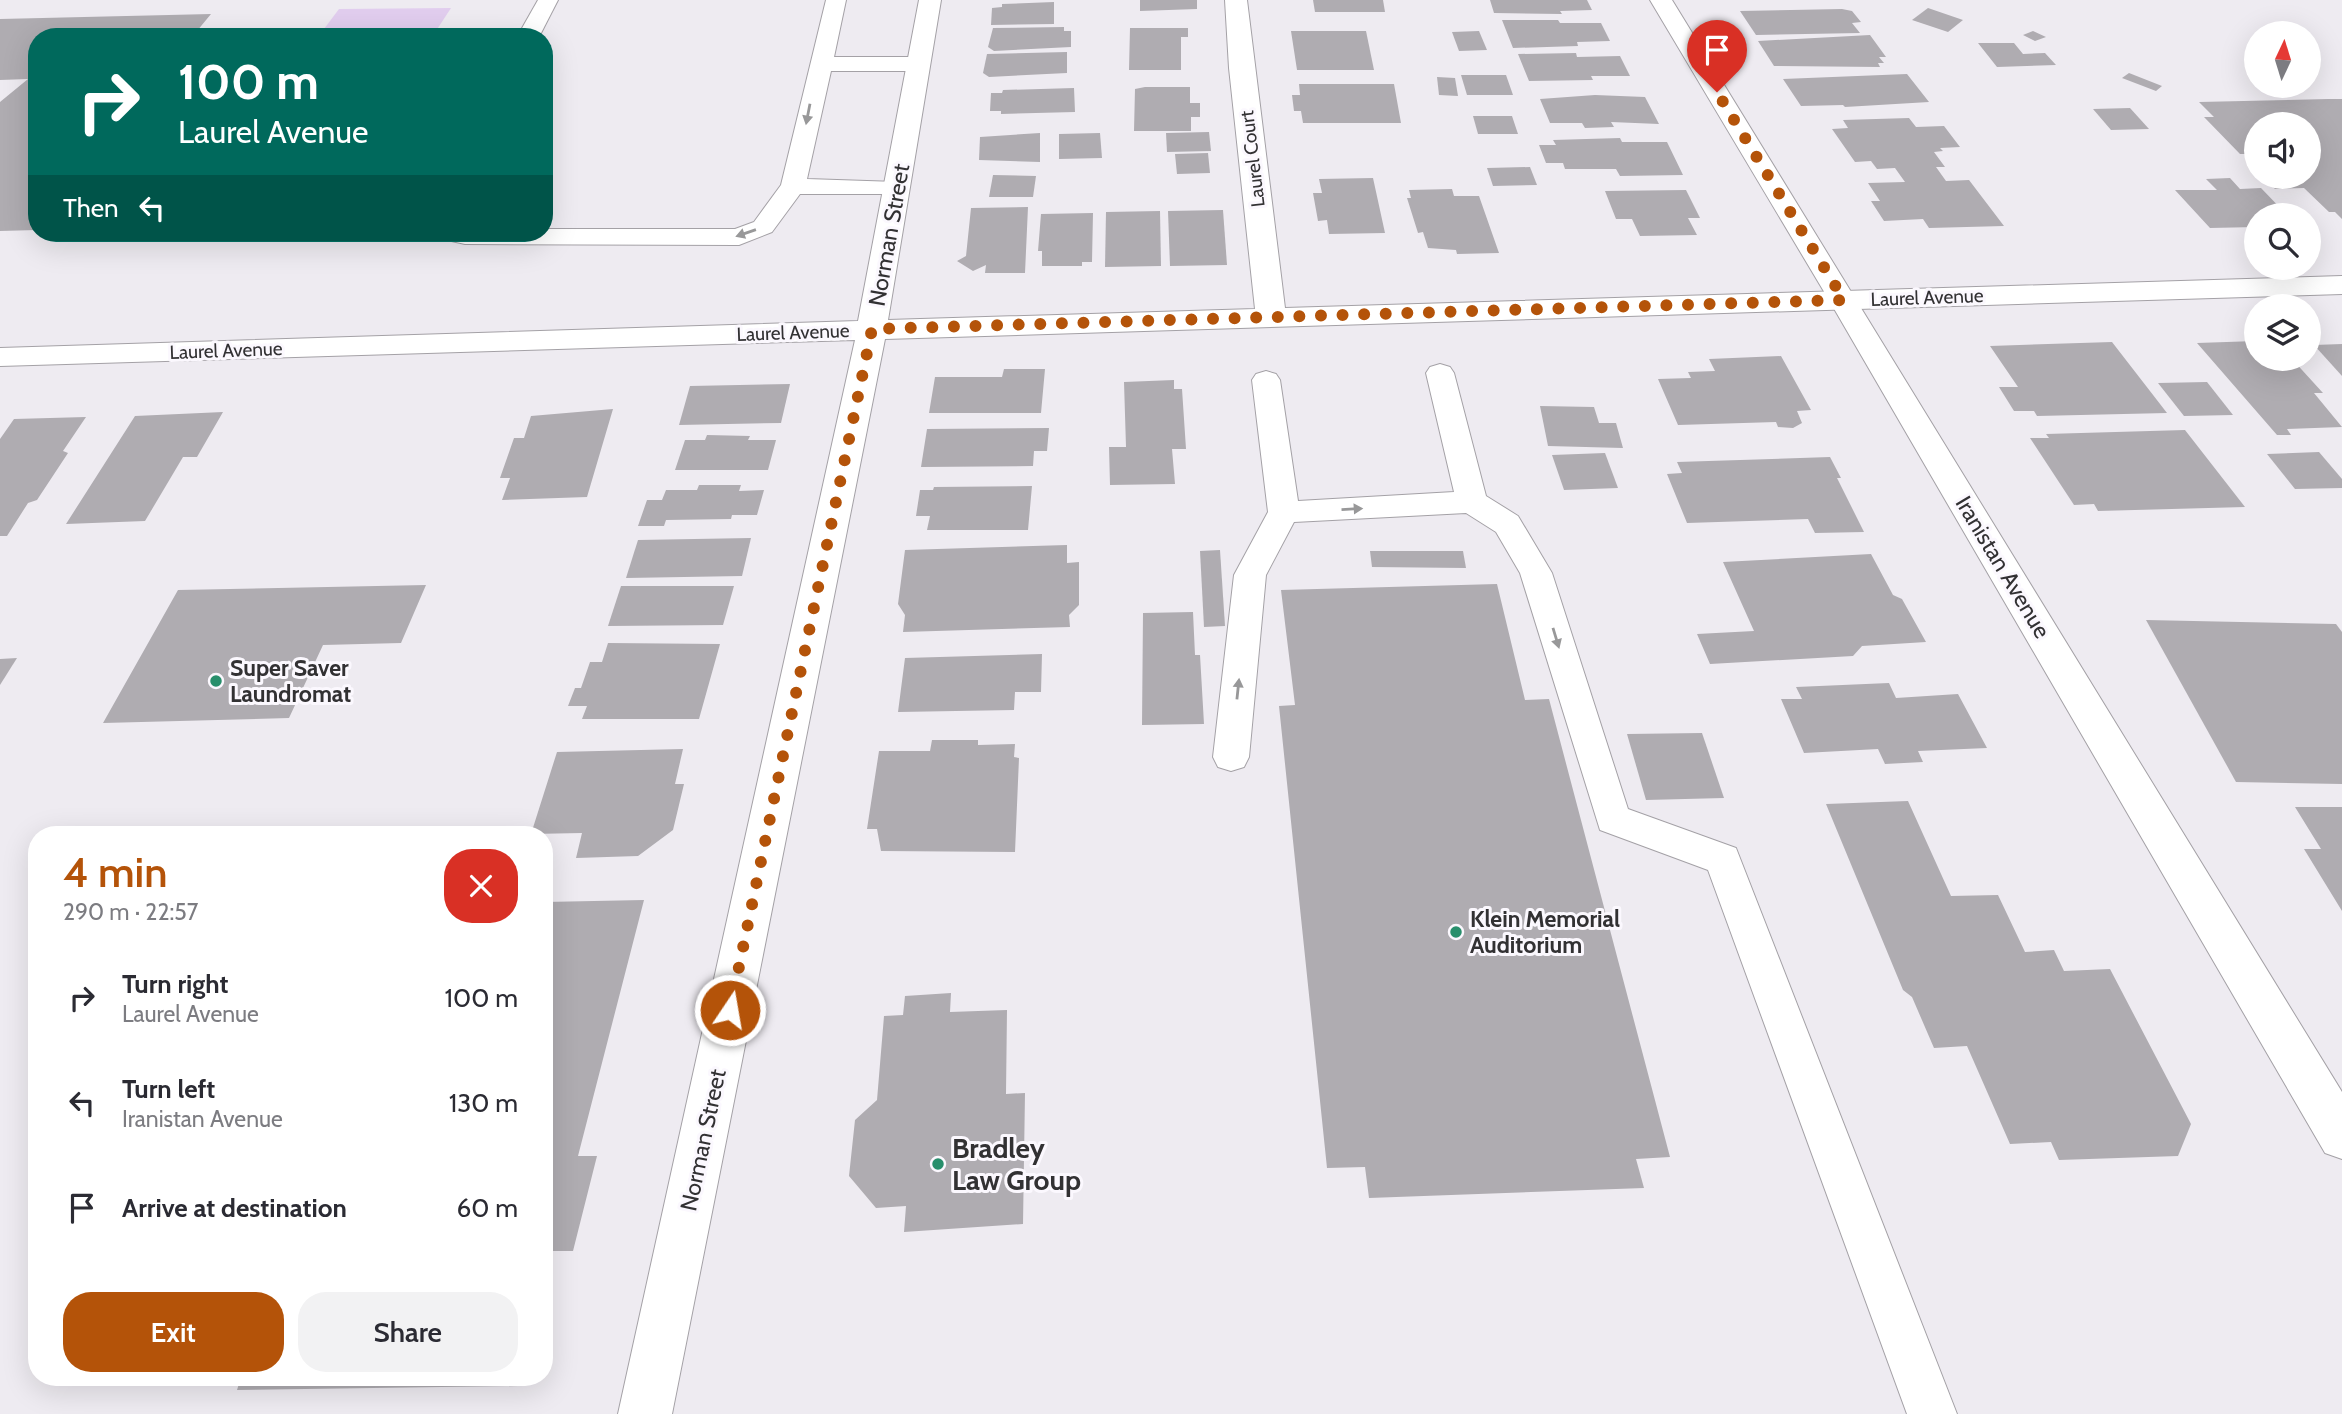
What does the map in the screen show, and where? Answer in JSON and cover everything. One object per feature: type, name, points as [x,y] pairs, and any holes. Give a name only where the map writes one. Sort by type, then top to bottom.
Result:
[{"type":"street","name":"Norman Street","points":[[645,1414],[872,329],[930,0]]},
{"type":"street","name":"Laurel Court","points":[[1236,0],[1241,68],[1271,318]]},
{"type":"street","name":"Iranistan Avenue","points":[[1661,0],[1844,300],[2342,1136]]},
{"type":"street","name":"Laurel Avenue","points":[[0,356],[2342,285]]},
{"type":"lane","points":[[533,28],[548,0]]},
{"type":"lane","points":[[553,236],[739,237],[763,227],[793,186],[836,0]]},
{"type":"lane","points":[[820,64],[919,64]]},
{"type":"lane","points":[[793,186],[897,189]]},
{"type":"lane","points":[[1440,373],[1472,502]]},
{"type":"lane","points":[[1231,757],[1250,575],[1284,512],[1266,380]]},
{"type":"lane","points":[[1284,512],[1472,502],[1507,524],[1536,573],[1613,819],[1723,859],[1932,1414]]},
{"type":"shaded area","points":[[451,8],[438,28],[325,28],[339,9]]},
{"type":"building","points":[[1140,0],[1197,0],[1197,9],[1140,11]]},
{"type":"building","points":[[1313,0],[1383,0],[1385,12],[1315,12]]},
{"type":"building","points":[[1490,0],[1587,0],[1592,10],[1560,11],[1562,14],[1494,13]]},
{"type":"building","points":[[1054,2],[1054,24],[991,25],[992,8],[1002,7],[1002,4]]},
{"type":"building","points":[[1928,8],[1963,20],[1948,32],[1912,20]]},
{"type":"building","points":[[1740,11],[1852,11],[1861,22],[1852,23],[1860,33],[1756,35]]},
{"type":"building","points":[[211,14],[199,28],[28,28],[28,79],[0,80],[0,19]]},
{"type":"building","points":[[1502,20],[1601,23],[1610,41],[1577,42],[1578,46],[1513,48]]},
{"type":"building","points":[[1064,27],[1064,31],[1071,31],[1071,47],[994,51],[988,47],[993,28]]},
{"type":"building","points":[[1130,28],[1188,28],[1188,37],[1181,37],[1181,70],[1129,70]]},
{"type":"building","points":[[1291,31],[1366,31],[1374,70],[1297,70]]},
{"type":"building","points":[[1479,31],[1487,50],[1459,51],[1452,32]]},
{"type":"building","points":[[2033,31],[2046,37],[2035,41],[2023,35]]},
{"type":"building","points":[[1870,35],[1886,57],[1879,57],[1884,63],[1878,63],[1880,67],[1774,66],[1758,41]]},
{"type":"building","points":[[1978,43],[2014,43],[2023,54],[2045,53],[2056,65],[1997,67]]},
{"type":"building","points":[[1067,52],[1067,73],[989,77],[983,73],[987,54]]},
{"type":"building","points":[[1576,53],[1577,57],[1620,56],[1630,76],[1591,76],[1593,80],[1529,81],[1518,54]]},
{"type":"building","points":[[2129,73],[2162,86],[2156,91],[2122,78]]},
{"type":"building","points":[[1907,74],[1929,102],[1845,107],[1801,106],[1783,79]]},
{"type":"building","points":[[1461,75],[1506,75],[1513,95],[1467,95]]},
{"type":"building","points":[[1437,77],[1455,78],[1458,96],[1439,95]]},
{"type":"building","points":[[28,79],[28,230],[0,231],[0,102]]},
{"type":"building","points":[[1299,84],[1394,84],[1401,123],[1303,123],[1301,111],[1294,111],[1292,95],[1300,95]]},
{"type":"building","points":[[1190,87],[1190,103],[1200,103],[1200,117],[1191,117],[1191,131],[1134,131],[1135,89]]},
{"type":"building","points":[[1074,88],[1075,112],[1001,114],[1001,111],[990,111],[991,93],[1002,93],[1003,90]]},
{"type":"building","points":[[1595,95],[1645,97],[1659,124],[1611,122],[1614,127],[1585,128],[1582,123],[1550,123],[1540,99]]},
{"type":"building","points":[[2342,99],[2342,219],[2335,212],[2329,212],[2305,189],[2321,189],[2321,112],[2244,112],[2244,154],[2240,154],[2204,117],[2214,117],[2199,102]]},
{"type":"building","points":[[2130,108],[2149,129],[2111,130],[2093,109]]},
{"type":"building","points":[[1473,116],[1512,116],[1518,134],[1478,134]]},
{"type":"building","points":[[1909,118],[1916,127],[1944,126],[1960,147],[1940,148],[1943,151],[1934,152],[1945,167],[1936,167],[1946,181],[1969,180],[2004,226],[1929,228],[1923,219],[1884,221],[1871,201],[1880,201],[1868,183],[1905,182],[1895,168],[1877,169],[1871,161],[1855,162],[1832,129],[1848,128],[1843,120]]},
{"type":"building","points":[[1209,132],[1211,151],[1167,152],[1166,133]]},
{"type":"building","points":[[1040,133],[1040,162],[979,160],[980,137]]},
{"type":"building","points":[[1100,133],[1102,158],[1059,159],[1059,134]]},
{"type":"building","points":[[1620,138],[1622,142],[1667,142],[1683,175],[1620,176],[1616,169],[1565,169],[1563,163],[1546,163],[1539,145],[1556,145],[1553,140]]},
{"type":"building","points":[[1208,153],[1210,173],[1177,174],[1175,154]]},
{"type":"building","points":[[1530,167],[1537,185],[1493,186],[1487,168]]},
{"type":"building","points":[[993,175],[1036,176],[1033,197],[989,197]]},
{"type":"building","points":[[1373,178],[1385,233],[1329,234],[1327,220],[1318,221],[1313,193],[1322,193],[1319,179]]},
{"type":"building","points":[[2230,178],[2240,189],[2262,189],[2275,203],[2244,203],[2244,227],[2210,228],[2175,190],[2217,190],[2206,179]]},
{"type":"building","points":[[1452,189],[1454,196],[1479,196],[1499,253],[1457,254],[1456,250],[1428,248],[1423,232],[1418,233],[1407,198],[1411,198],[1409,190]]},
{"type":"building","points":[[1686,190],[1700,218],[1688,218],[1697,235],[1640,236],[1632,219],[1616,219],[1605,191]]},
{"type":"building","points":[[1028,207],[1025,273],[985,273],[986,265],[973,271],[957,261],[966,256],[971,208]]},
{"type":"building","points":[[1223,210],[1227,265],[1170,266],[1168,211]]},
{"type":"building","points":[[1160,211],[1161,266],[1105,267],[1106,212]]},
{"type":"building","points":[[1093,213],[1092,262],[1082,262],[1082,266],[1042,266],[1042,251],[1038,251],[1041,214]]},
{"type":"building","points":[[2244,341],[2244,371],[2303,371],[2323,393],[2314,393],[2342,427],[2287,429],[2291,435],[2277,435],[2197,343]]},
{"type":"building","points":[[2112,342],[2167,413],[2037,416],[2034,411],[2014,411],[1999,387],[2018,387],[1990,346]]},
{"type":"building","points":[[2342,344],[2342,376],[2321,353],[2321,345]]},
{"type":"building","points":[[1781,356],[1811,410],[1797,411],[1802,423],[1793,428],[1778,427],[1776,422],[1678,425],[1658,379],[1691,378],[1688,372],[1715,371],[1709,359]]},
{"type":"building","points":[[1004,369],[1045,369],[1041,413],[929,413],[935,377],[1002,377]]},
{"type":"building","points":[[1174,380],[1174,389],[1182,389],[1186,449],[1172,449],[1175,484],[1110,485],[1109,447],[1126,447],[1124,382]]},
{"type":"building","points":[[2207,382],[2233,415],[2184,416],[2158,383]]},
{"type":"building","points":[[790,384],[781,423],[679,425],[690,386]]},
{"type":"building","points":[[1540,406],[1594,407],[1599,423],[1616,423],[1623,448],[1548,446]]},
{"type":"building","points":[[613,409],[587,497],[502,500],[510,478],[500,478],[514,438],[524,438],[531,416]]},
{"type":"building","points":[[223,412],[197,457],[183,457],[145,521],[66,524],[135,416]]},
{"type":"building","points":[[86,417],[63,451],[68,453],[37,500],[28,503],[7,536],[0,536],[0,439],[14,419]]},
{"type":"building","points":[[1049,428],[1047,451],[1034,451],[1033,466],[921,467],[927,429]]},
{"type":"building","points":[[2185,430],[2245,507],[2098,511],[2094,504],[2074,505],[2030,438],[2049,438],[2046,434]]},
{"type":"building","points":[[707,435],[750,436],[748,440],[776,440],[768,470],[675,470],[685,440],[705,440]]},
{"type":"building","points":[[2319,452],[2342,479],[2342,488],[2295,489],[2267,454]]},
{"type":"building","points":[[1605,453],[1618,488],[1564,490],[1552,455]]},
{"type":"building","points":[[1830,457],[1841,478],[1837,478],[1864,532],[1815,533],[1808,519],[1687,523],[1667,474],[1682,473],[1677,462]]},
{"type":"building","points":[[699,485],[741,485],[739,491],[764,490],[757,515],[732,515],[731,519],[666,520],[664,526],[638,526],[647,500],[662,500],[666,490],[697,490]]},
{"type":"building","points":[[1032,486],[1028,530],[927,530],[930,516],[916,516],[920,490],[933,490],[934,487]]},
{"type":"building","points":[[751,538],[742,576],[626,578],[638,540]]},
{"type":"building","points":[[1067,545],[1067,563],[1079,562],[1079,605],[1069,615],[1070,627],[903,632],[905,615],[898,604],[905,550]]},
{"type":"building","points":[[1220,550],[1225,626],[1204,627],[1200,551]]},
{"type":"building","points":[[1370,551],[1463,551],[1466,568],[1372,567]]},
{"type":"building","points":[[1871,554],[1893,595],[1902,599],[1926,642],[1862,646],[1853,656],[1710,664],[1697,634],[1754,631],[1723,562]]},
{"type":"building","name":"Klein Memorial Auditorium","points":[[1497,584],[1525,700],[1549,699],[1670,1157],[1636,1159],[1644,1188],[1369,1198],[1365,1167],[1327,1168],[1279,706],[1295,705],[1281,590]]},
{"type":"building","name":"Super Saver Laundromat","points":[[426,585],[401,643],[323,645],[289,718],[103,723],[178,590]]},
{"type":"building","points":[[621,586],[734,586],[723,625],[608,626]]},
{"type":"building","points":[[1193,612],[1195,655],[1200,655],[1204,724],[1142,725],[1143,613]]},
{"type":"building","points":[[2146,620],[2336,624],[2342,632],[2342,784],[2236,782]]},
{"type":"building","points":[[608,643],[720,644],[699,719],[582,719],[587,706],[568,706],[575,688],[581,688],[590,662],[602,662]]},
{"type":"building","points":[[1042,654],[1041,692],[1015,692],[1014,710],[898,712],[905,658]]},
{"type":"building","points":[[17,658],[0,685],[0,659]]},
{"type":"building","points":[[1889,683],[1896,698],[1958,694],[1987,748],[1918,751],[1923,762],[1885,764],[1878,749],[1804,753],[1781,699],[1802,699],[1796,687]]},
{"type":"building","points":[[1702,733],[1724,798],[1646,800],[1627,734]]},
{"type":"building","points":[[932,740],[978,740],[978,745],[1015,744],[1014,757],[1019,758],[1015,852],[881,851],[877,829],[867,829],[879,751],[930,751]]},
{"type":"building","points":[[683,749],[675,784],[684,784],[673,830],[638,856],[576,858],[582,833],[553,834],[553,826],[534,826],[557,752]]},
{"type":"building","points":[[1908,801],[1951,896],[1998,895],[2025,952],[2054,950],[2064,971],[2110,969],[2191,1124],[2178,1156],[2059,1160],[2051,1142],[2010,1144],[1967,1046],[1934,1048],[1912,997],[1903,990],[1826,804]]},
{"type":"building","points":[[2295,807],[2342,807],[2342,911],[2304,849],[2321,849]]},
{"type":"building","points":[[644,900],[578,1156],[597,1156],[573,1251],[553,1251],[553,902]]},
{"type":"building","points":[[951,993],[950,1012],[1007,1010],[1006,1094],[1025,1093],[1023,1224],[904,1232],[906,1206],[876,1208],[849,1176],[855,1120],[877,1100],[884,1016],[903,1015],[905,996]]},
{"type":"building","points":[[238,1386],[518,1386],[237,1390]]},
{"type":"place","name":"Super Saver Laundromat","points":[[216,681]]},
{"type":"place","name":"Klein Memorial Auditorium","points":[[1456,932]]},
{"type":"place","name":"Bradley Law Group","points":[[938,1164]]},
{"type":"route","points":[[730,1010],[872,329],[1844,300],[1717,92]]}]
